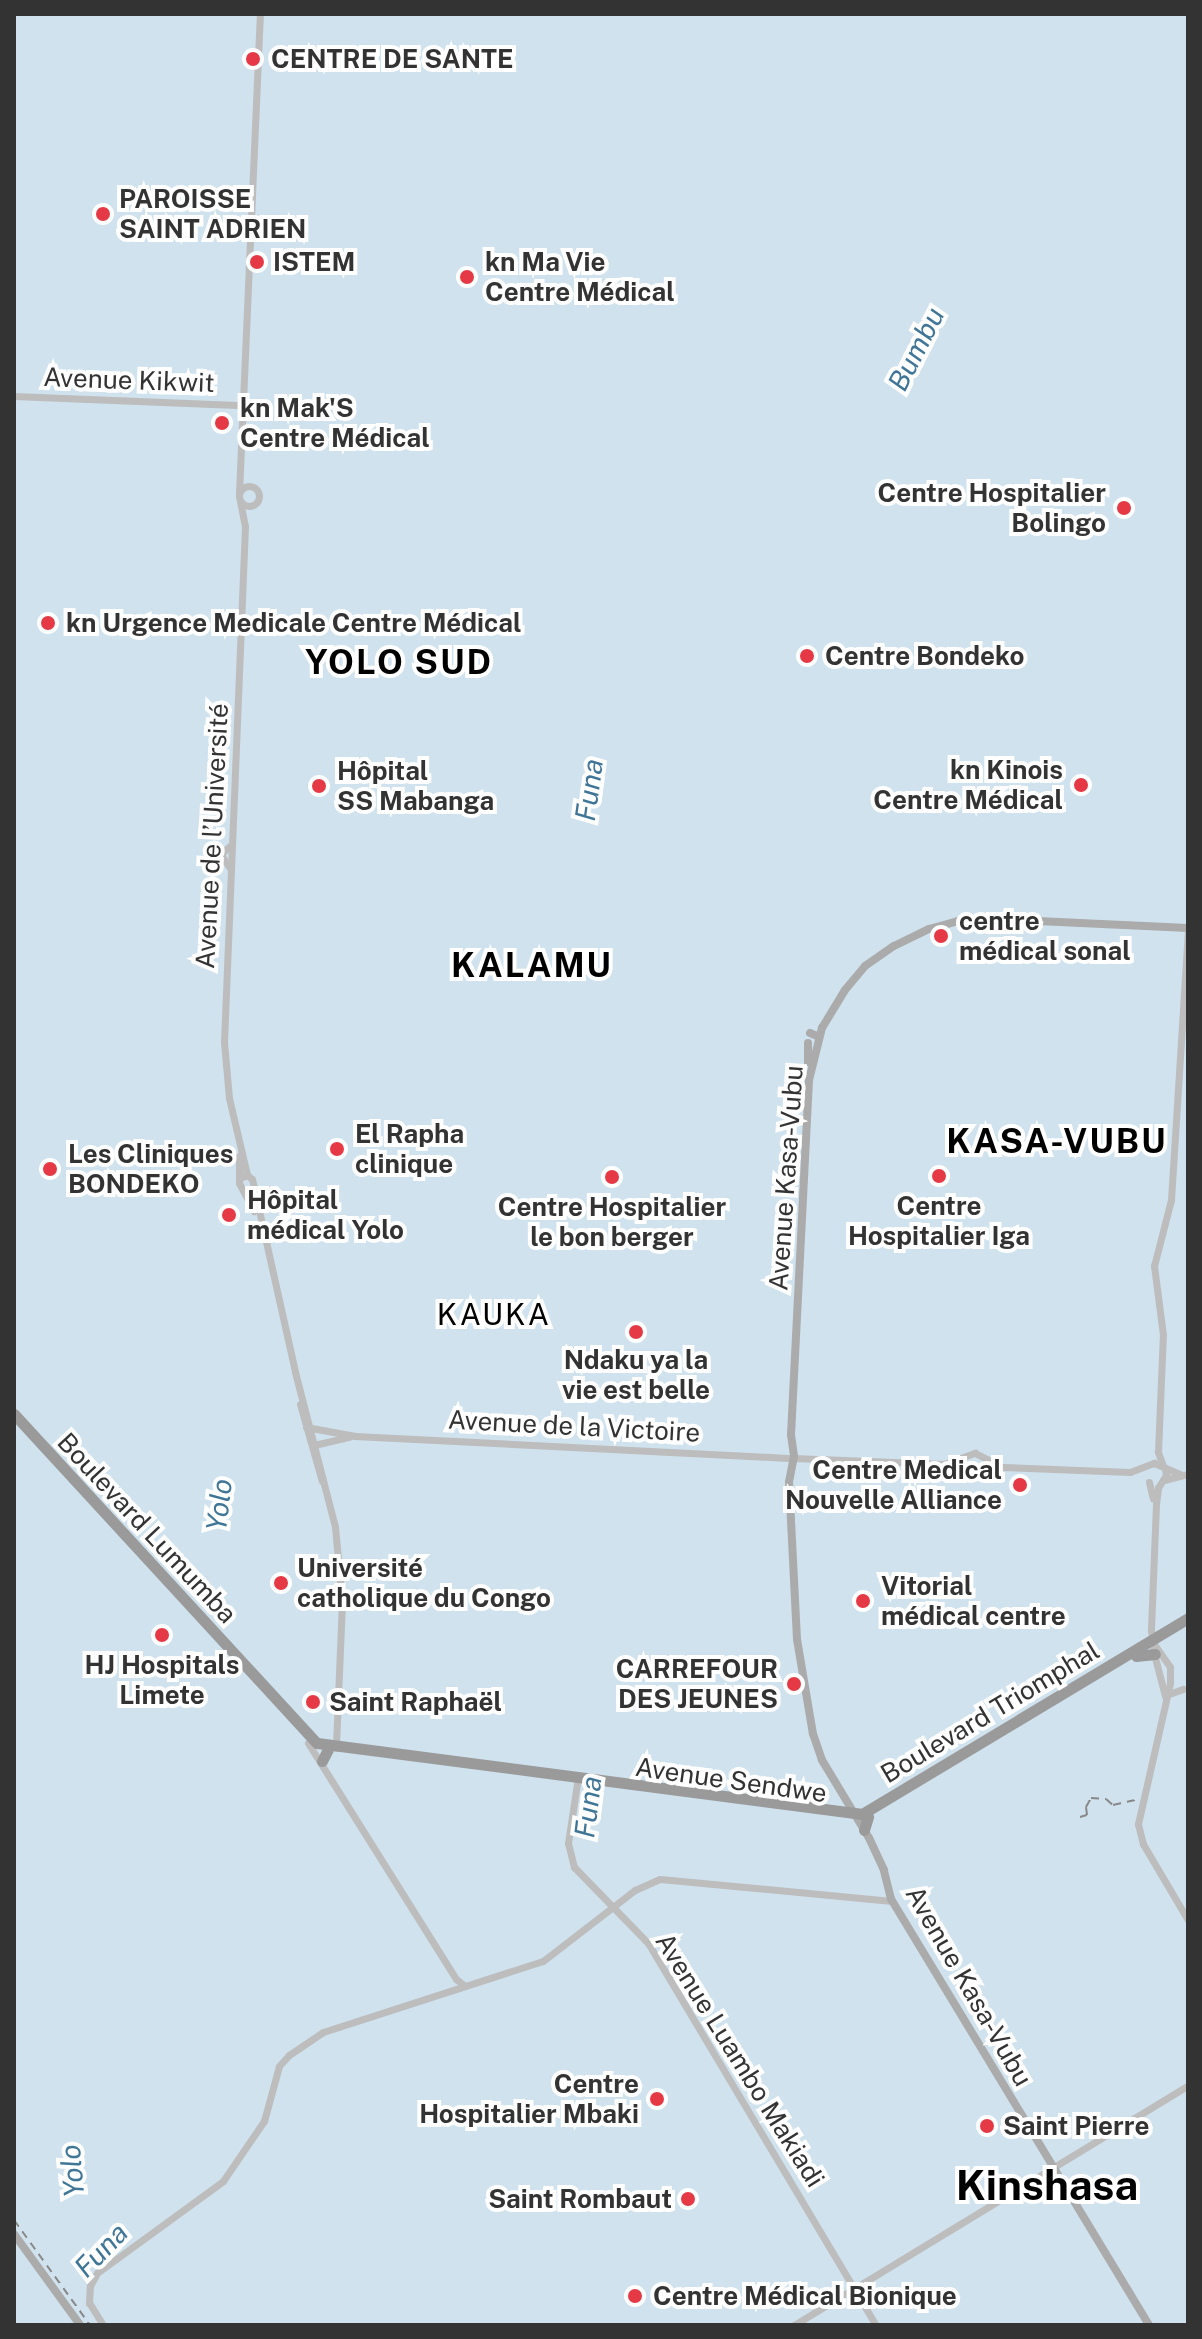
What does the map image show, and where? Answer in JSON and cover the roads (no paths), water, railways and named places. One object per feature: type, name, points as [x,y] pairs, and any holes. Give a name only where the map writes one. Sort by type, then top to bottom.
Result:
[{"type":"highway","name":"Boulevard Lumumba","points":[[14,1414],[173,1592]]},
{"type":"highway","name":"Boulevard Lumumba","points":[[14,1421],[323,1748]]},
{"type":"highway","name":"Boulevard Triomphal","points":[[863,1826],[868,1812],[1153,1648],[1188,1620]]},
{"type":"highway","name":"Boulevard Triomphal","points":[[863,1826],[1153,1648]]},
{"type":"highway","name":"Avenue Sendwe","points":[[323,1748],[834,1811],[863,1826]]},
{"type":"highway","points":[[834,1811],[841,1808],[842,1798]]},
{"type":"highway","name":"Avenue Sendwe","points":[[727,1800],[863,1826]]},
{"type":"main road","points":[[245,526],[241,491],[243,405],[260,14]]},
{"type":"main road","name":"Avenue Kikwit","points":[[14,396],[243,405]]},
{"type":"main road","points":[[241,491],[252,487],[258,493],[258,500],[245,526]]},
{"type":"main road","points":[[241,491],[253,506]]},
{"type":"main road","name":"Avenue de l’Université","points":[[244,1177],[227,1089],[224,1042],[245,526]]},
{"type":"main road","name":"Avenue Kasa-Vubu","points":[[1149,2325],[892,1901],[882,1866],[863,1826],[842,1798],[820,1758],[804,1688],[793,1593],[791,1456],[809,1080],[816,1032],[837,1002],[865,966],[906,939],[936,926],[987,919],[1188,929]]},
{"type":"main road","points":[[1165,1708],[1165,1687],[1153,1648],[1155,1504],[1164,1467],[1158,1452],[1163,1335],[1154,1269],[1171,1200],[1188,929]]},
{"type":"main road","points":[[808,1062],[816,1032]]},
{"type":"main road","points":[[808,1043],[809,1080]]},
{"type":"main road","points":[[244,1177],[251,1185],[295,1372],[312,1427]]},
{"type":"main road","points":[[244,1177],[242,1188],[260,1223]]},
{"type":"main road","points":[[242,1188],[251,1185]]},
{"type":"main road","points":[[295,1372],[327,1489]]},
{"type":"main road","points":[[312,1427],[356,1436]]},
{"type":"main road","points":[[314,1445],[356,1436]]},
{"type":"main road","name":"Avenue de la Victoire","points":[[356,1436],[944,1464]]},
{"type":"main road","points":[[321,1463],[323,1454],[337,1440]]},
{"type":"main road","points":[[314,1445],[321,1463],[339,1550],[341,1584],[323,1748]]},
{"type":"main road","points":[[1155,1504],[1148,1482],[1148,1466],[1158,1452]]},
{"type":"main road","points":[[944,1464],[970,1453],[1002,1467]]},
{"type":"main road","points":[[961,1459],[961,1473]]},
{"type":"main road","points":[[983,1473],[984,1459]]},
{"type":"main road","points":[[944,1464],[972,1479],[1002,1467],[1130,1472],[1157,1463],[1184,1474]]},
{"type":"main road","points":[[1130,1472],[1148,1482],[1184,1474]]},
{"type":"main road","points":[[1153,1648],[1167,1661],[1171,1670],[1169,1694],[1135,1829],[1142,1849],[1188,1922]]},
{"type":"main road","points":[[1153,1648],[1167,1661]]},
{"type":"main road","points":[[1169,1694],[1183,1689]]},
{"type":"main road","name":"Boulevard Lumumba","points":[[323,1748],[460,1984]]},
{"type":"main road","name":"Boulevard Lumumba","points":[[323,1748],[430,1936]]},
{"type":"main road","name":"Avenue Luambo Makiadi","points":[[588,1780],[568,1843],[572,1863],[655,1954],[876,2325]]},
{"type":"main road","points":[[103,2325],[90,2308],[90,2286],[101,2268],[228,2176],[264,2121],[276,2073],[289,2055],[331,2029],[460,1984],[543,1961],[646,1883],[670,1878],[892,1901]]},
{"type":"main road","points":[[794,2325],[1188,2085]]},
{"type":"main road","points":[[14,2234],[78,2322],[90,2308]]},
{"type":"water","points":[[14,14],[1188,14],[1188,2325],[14,2325]]},
{"type":"railway","points":[[1080,1817],[1087,1815],[1086,1807],[1091,1798],[1106,1799],[1113,1805],[1138,1799]]},
{"type":"railway","points":[[14,2220],[90,2325]]},
{"type":"place","name":"CENTRE DE SANTE","points":[[253,59]]},
{"type":"place","name":"PAROISSE SAINT ADRIEN","points":[[103,214]]},
{"type":"place","name":"ISTEM","points":[[257,262]]},
{"type":"place","name":"kn Ma Vie Centre Médical","points":[[467,277]]},
{"type":"place","name":"kn Mak'S Centre Médical","points":[[222,423]]},
{"type":"place","name":"Centre Hospitalier Bolingo","points":[[1124,508]]},
{"type":"place","name":"kn Urgence Medicale Centre Médical","points":[[48,623]]},
{"type":"place","name":"Centre Bondeko","points":[[807,656]]},
{"type":"place","name":"kn Kinois Centre Médical","points":[[1081,785]]},
{"type":"place","name":"Hôpital SS Mabanga","points":[[319,786]]},
{"type":"place","name":"centre médical sonal","points":[[941,936]]},
{"type":"place","name":"El Rapha clinique","points":[[337,1149]]},
{"type":"place","name":"Les Cliniques BONDEKO","points":[[50,1169]]},
{"type":"place","name":"Centre Hospitalier Iga","points":[[939,1176]]},
{"type":"place","name":"Centre Hospitalier le bon berger","points":[[612,1177]]},
{"type":"place","name":"Hôpital médical Yolo","points":[[229,1215]]},
{"type":"place","name":"Ndaku ya la vie est belle","points":[[636,1332]]},
{"type":"place","name":"Centre Medical Nouvelle Alliance","points":[[1020,1485]]},
{"type":"place","name":"Université catholique du Congo","points":[[281,1583]]},
{"type":"place","name":"Vitorial médical centre","points":[[863,1601]]},
{"type":"place","name":"HJ Hospitals Limete","points":[[162,1635]]},
{"type":"place","name":"CARREFOUR DES JEUNES","points":[[794,1684]]},
{"type":"place","name":"Saint Raphaël","points":[[313,1702]]},
{"type":"place","name":"Centre Hospitalier Mbaki","points":[[657,2099]]},
{"type":"place","name":"Saint Pierre","points":[[987,2126]]},
{"type":"place","name":"Saint Rombaut","points":[[688,2199]]},
{"type":"place","name":"Centre Médical Bionique","points":[[635,2296]]},
{"type":"district","name":"YOLO SUD","points":[[399,663]]},
{"type":"district","name":"KALAMU","points":[[532,966]]},
{"type":"district","name":"KASA-VUBU","points":[[1057,1142]]},
{"type":"district","name":"KAUKA","points":[[494,1314]]},
{"type":"district","name":"Kinshasa","points":[[1047,2185]]},
{"type":"water label","name":"Bumbu","points":[[916,349]]},
{"type":"water label","name":"Funa","points":[[589,790]]},
{"type":"water label","name":"Yolo","points":[[219,1505]]},
{"type":"water label","name":"Funa","points":[[588,1807]]},
{"type":"water label","name":"Yolo","points":[[72,2171]]},
{"type":"water label","name":"Funa","points":[[101,2250]]}]
